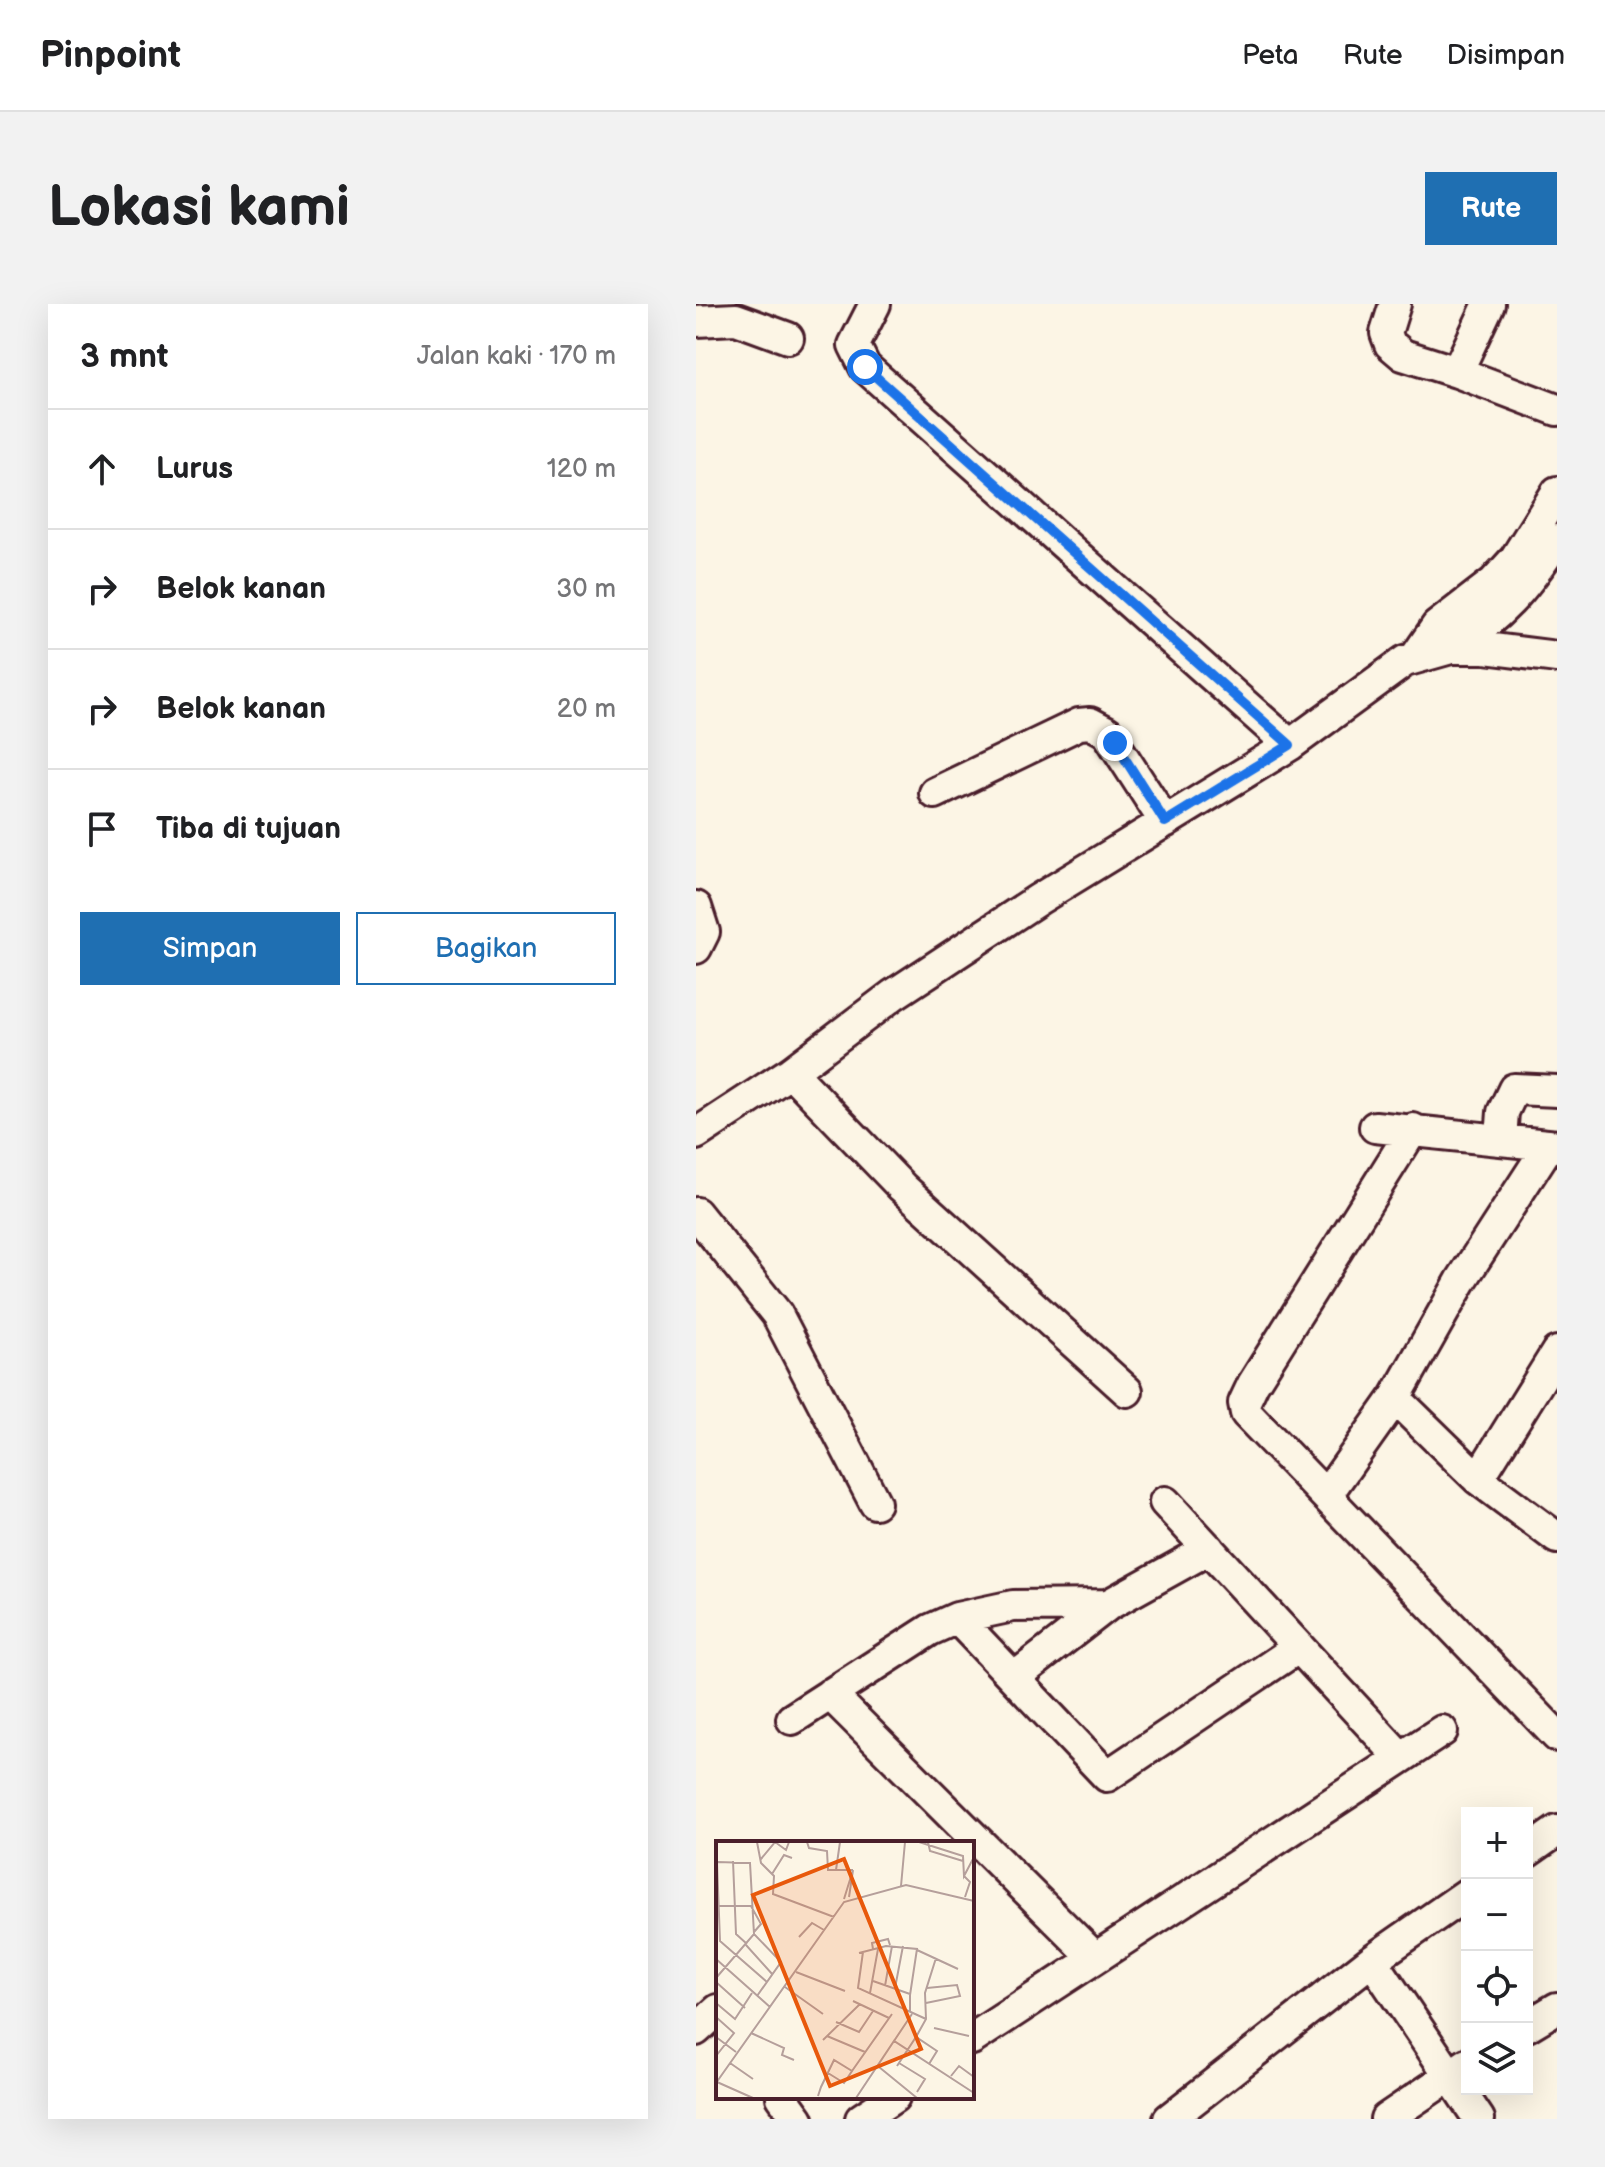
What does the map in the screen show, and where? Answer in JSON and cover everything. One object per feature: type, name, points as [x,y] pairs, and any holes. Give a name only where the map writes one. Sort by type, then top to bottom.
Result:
[{"type":"street","points":[[875,304],[854,345],[865,367],[1290,745]]},
{"type":"street","points":[[1395,304],[1386,333],[1390,344],[1418,362],[1457,372],[1557,410]]},
{"type":"street","points":[[1457,372],[1489,304]]},
{"type":"street","points":[[696,321],[736,319],[788,338]]},
{"type":"street","points":[[1451,648],[1489,624],[1531,579],[1550,535],[1557,492]]},
{"type":"street","points":[[1417,655],[1437,626],[1550,535]]},
{"type":"street","points":[[696,1134],[791,1072],[893,995],[1039,899],[1290,745],[1368,685],[1417,655],[1451,648],[1485,648],[1557,657]]},
{"type":"street","points":[[935,793],[1079,724],[1090,723],[1107,732],[1165,822]]},
{"type":"street","points":[[696,907],[704,932],[696,948]]},
{"type":"street","points":[[791,1072],[902,1187],[1127,1391]]},
{"type":"street","points":[[1501,1139],[1503,1112],[1514,1089],[1557,1091]]},
{"type":"street","points":[[1327,1494],[1395,1398],[1461,1281],[1553,1146],[1375,1127]]},
{"type":"street","points":[[1413,1129],[1244,1403],[1246,1413],[1557,1736]]},
{"type":"street","points":[[696,1213],[777,1314],[875,1503]]},
{"type":"street","points":[[1478,1479],[1557,1352]]},
{"type":"street","points":[[1395,1398],[1478,1479],[1556,1534]]},
{"type":"street","points":[[1165,1502],[1401,1758]]},
{"type":"street","points":[[1014,1678],[1108,1605],[1209,1549]]},
{"type":"street","points":[[792,1719],[930,1630],[957,1618],[1013,1606],[1108,1605]]},
{"type":"street","points":[[957,1618],[1107,1776],[1299,1647]]},
{"type":"street","points":[[830,1694],[1095,1958]]},
{"type":"street","points":[[974,2038],[1442,1731]]},
{"type":"street","points":[[1533,1848],[1557,1831]]},
{"type":"street","points":[[1169,2119],[1372,1960],[1461,1898]]},
{"type":"street","points":[[1372,1960],[1424,2034],[1458,2070],[1479,2119]]},
{"type":"street","points":[[1532,2023],[1557,2008]]},
{"type":"street","points":[[696,2030],[716,2012]]},
{"type":"street","points":[[1386,2119],[1458,2070]]},
{"type":"street","points":[[783,2099],[798,2119]]},
{"type":"street","points":[[861,2119],[891,2099]]},
{"type":"route","points":[[865,367],[1290,745],[1165,822],[1115,743]]}]
